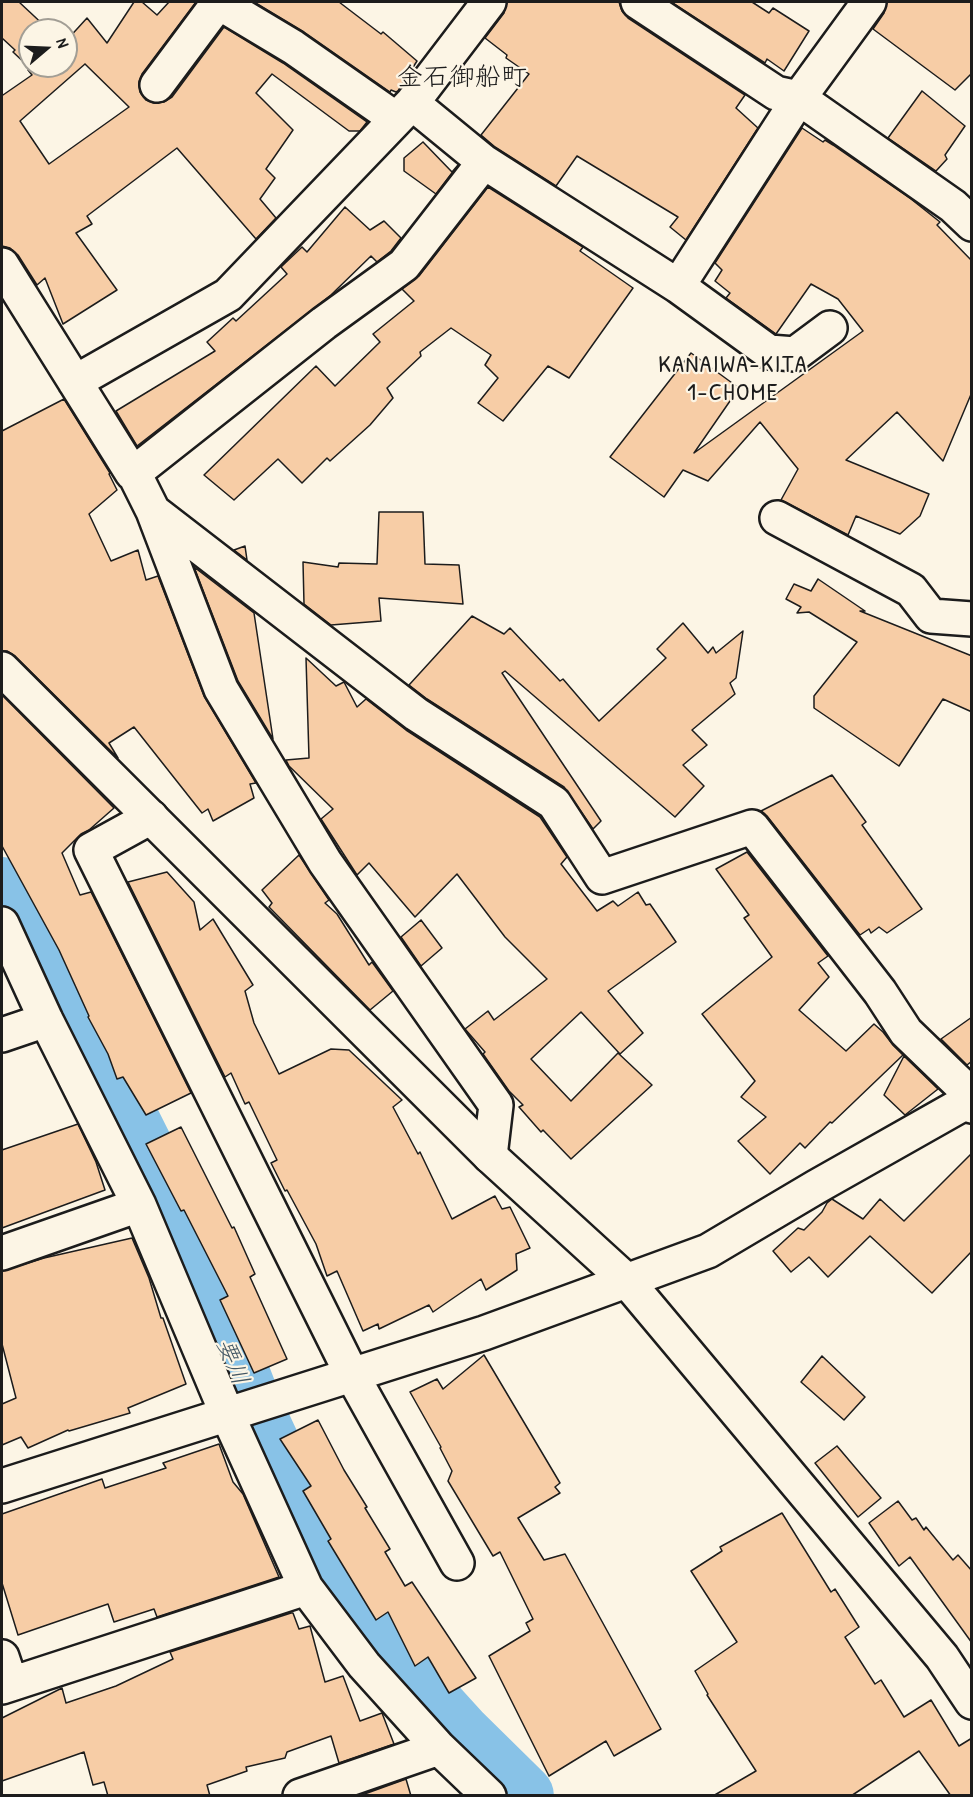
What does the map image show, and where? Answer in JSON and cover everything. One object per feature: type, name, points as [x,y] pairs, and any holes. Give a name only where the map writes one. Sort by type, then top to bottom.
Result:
[{"type":"street","points":[[157,85],[218,2],[404,111],[678,286],[769,352],[795,354],[830,328]]},
{"type":"street","points":[[75,382],[228,295],[404,111],[489,2]]},
{"type":"street","points":[[638,2],[776,93],[799,98],[953,207],[972,224]]},
{"type":"street","points":[[678,286],[799,98],[869,2]]},
{"type":"street","points":[[134,473],[324,323],[404,265],[484,162]]},
{"type":"street","points":[[2,265],[134,473],[153,511],[221,689],[325,862],[496,1105],[490,1156]]},
{"type":"street","points":[[2,1486],[484,1333],[708,1251],[969,1096],[906,1032],[880,992],[752,827],[602,877],[554,803],[416,714],[153,511]]},
{"type":"street","points":[[777,518],[911,590],[931,616],[972,619]]},
{"type":"street","points":[[2,669],[490,1156],[627,1281],[942,1657],[972,1702]]},
{"type":"street","points":[[150,817],[91,850],[352,1375],[457,1563]]},
{"type":"street","points":[[2,924],[45,1020],[241,1410],[306,1588],[364,1665],[439,1748],[489,1796]]},
{"type":"street","points":[[2,1035],[45,1020]]},
{"type":"street","points":[[2,1253],[139,1204]]},
{"type":"street","points":[[5,1676],[306,1588]]},
{"type":"street","points":[[300,1796],[439,1748]]},
{"type":"building","points":[[2,2],[19,2],[36,18],[18,18],[18,57],[13,52],[15,50],[2,38]]},
{"type":"building","points":[[134,2],[142,2],[157,15],[169,2],[196,2],[142,74],[139,82],[140,92],[146,100],[154,103],[164,102],[172,97],[224,27],[283,63],[367,122],[360,131],[349,131],[272,74],[256,93],[293,130],[266,169],[275,178],[260,199],[276,218],[256,239],[177,148],[87,216],[92,224],[76,233],[117,290],[63,324],[45,278],[37,285],[18,255],[10,248],[2,246],[3,95],[28,78],[69,78],[20,121],[49,164],[129,107],[85,64],[78,70],[78,28],[87,18],[107,43]]},
{"type":"building","points":[[254,2],[339,2],[381,34],[383,32],[417,61],[398,91],[391,90],[390,92],[304,32]]},
{"type":"building","points":[[507,2],[619,2],[628,18],[745,95],[736,108],[758,128],[686,240],[670,227],[678,217],[577,156],[556,186],[495,147],[481,135],[529,74],[506,58],[507,55],[485,38],[504,13]]},
{"type":"building","points":[[671,2],[752,2],[769,13],[773,8],[809,31],[784,71],[767,59],[765,63]]},
{"type":"building","points":[[887,2],[972,2],[972,73],[955,90],[873,29],[884,13]]},
{"type":"building","points":[[922,91],[965,126],[945,155],[947,159],[936,171],[888,138]]},
{"type":"building","points":[[802,128],[823,142],[825,140],[833,145],[911,199],[940,222],[937,225],[972,261],[972,392],[943,461],[897,412],[846,460],[929,494],[920,516],[900,534],[856,516],[848,535],[781,500],[798,469],[760,422],[708,481],[683,470],[664,497],[610,457],[691,353],[739,388],[694,453],[863,331],[838,299],[811,284],[776,334],[726,298],[730,293],[715,281],[722,270],[715,263]]},
{"type":"building","points":[[423,142],[452,172],[458,165],[436,194],[404,171],[404,158]]},
{"type":"building","points":[[488,187],[583,247],[580,251],[633,288],[569,378],[548,366],[503,421],[478,403],[498,378],[485,365],[491,355],[451,328],[420,352],[421,356],[387,388],[393,398],[370,425],[330,461],[327,458],[302,483],[278,459],[234,500],[204,475],[316,366],[335,386],[380,342],[373,334],[414,301],[402,289],[419,276]]},
{"type":"building","points":[[345,207],[370,230],[384,221],[401,238],[391,251],[377,262],[371,256],[331,295],[137,446],[116,411],[215,351],[207,342],[233,318],[236,321],[287,274],[281,267],[302,247],[307,252]]},
{"type":"building","points":[[64,399],[110,473],[117,490],[89,514],[111,561],[138,550],[146,580],[158,576],[204,696],[256,783],[250,784],[254,798],[213,821],[208,809],[202,813],[134,727],[109,743],[118,758],[15,656],[2,651],[2,431]]},
{"type":"building","points":[[379,512],[423,512],[425,564],[459,565],[463,604],[379,598],[381,621],[331,625],[304,604],[303,562],[338,567],[339,563],[377,564]]},
{"type":"building","points":[[245,546],[247,560],[234,550]]},
{"type":"building","points":[[194,567],[254,613],[273,739],[238,681]]},
{"type":"building","points":[[818,579],[865,611],[860,611],[972,656],[972,712],[943,699],[899,766],[814,708],[814,696],[857,642],[809,612],[797,613],[801,607],[786,599],[794,584],[811,591]]},
{"type":"building","points":[[472,616],[504,634],[510,628],[560,681],[563,679],[599,721],[666,658],[657,649],[683,623],[708,653],[713,647],[716,653],[743,631],[736,678],[730,683],[735,694],[692,730],[707,745],[683,765],[704,786],[675,817],[505,671],[502,673],[601,821],[593,829],[564,787],[427,699],[409,685]]},
{"type":"building","points":[[306,658],[336,686],[344,682],[357,707],[366,699],[406,730],[540,817],[567,857],[561,864],[597,911],[613,901],[618,906],[638,892],[646,905],[650,904],[676,942],[608,991],[643,1033],[620,1054],[581,1012],[531,1059],[571,1101],[618,1053],[652,1085],[571,1159],[543,1130],[541,1132],[519,1107],[523,1105],[509,1091],[483,1054],[485,1052],[465,1029],[488,1011],[494,1020],[547,979],[505,937],[457,874],[415,917],[369,863],[357,875],[321,819],[333,809],[289,766],[286,760],[309,758]]},
{"type":"building","points":[[2,695],[114,808],[89,830],[81,834],[62,853],[80,895],[91,892],[191,1093],[146,1115],[123,1077],[117,1079],[108,1054],[88,1017],[59,950],[2,846]]},
{"type":"building","points":[[832,775],[866,822],[862,825],[922,909],[887,933],[879,927],[871,933],[869,929],[860,935],[761,811]]},
{"type":"building","points":[[747,852],[828,956],[818,963],[829,977],[799,1010],[846,1051],[874,1024],[903,1055],[805,1148],[800,1143],[770,1174],[738,1141],[766,1117],[741,1097],[755,1081],[702,1014],[772,957],[744,918],[749,915],[716,869]]},
{"type":"building","points":[[299,855],[329,900],[325,903],[337,914],[369,965],[372,962],[393,991],[370,1010],[269,907],[272,903],[262,890]]},
{"type":"building","points":[[167,872],[194,902],[200,930],[213,919],[253,985],[245,991],[254,1023],[279,1074],[331,1049],[349,1050],[402,1100],[393,1107],[418,1154],[420,1152],[452,1219],[495,1196],[502,1209],[510,1207],[530,1248],[516,1254],[517,1270],[486,1290],[481,1279],[433,1312],[429,1305],[379,1329],[378,1324],[363,1331],[337,1271],[327,1276],[316,1244],[271,1163],[277,1160],[249,1102],[245,1104],[231,1073],[225,1077],[128,882]]},
{"type":"building","points":[[421,920],[442,948],[421,966],[401,937]]},
{"type":"building","points":[[972,1017],[972,1061],[967,1065],[941,1039]]},
{"type":"building","points":[[904,1056],[938,1089],[905,1115],[884,1095]]},
{"type":"building","points":[[78,1124],[96,1162],[105,1190],[2,1228],[2,1150]]},
{"type":"building","points":[[181,1127],[232,1228],[234,1227],[255,1274],[250,1277],[287,1359],[254,1373],[220,1300],[228,1296],[184,1210],[181,1211],[146,1144]]},
{"type":"building","points":[[972,1153],[972,1251],[932,1293],[870,1236],[828,1277],[809,1257],[791,1272],[773,1251],[798,1228],[804,1230],[832,1199],[863,1219],[880,1199],[904,1221]]},
{"type":"building","points":[[132,1238],[149,1278],[161,1318],[163,1318],[186,1384],[128,1408],[130,1413],[68,1430],[28,1448],[21,1437],[2,1445],[2,1404],[16,1398],[2,1344],[2,1271],[44,1258]]},
{"type":"building","points":[[484,1355],[560,1483],[555,1487],[560,1493],[518,1518],[544,1560],[565,1554],[661,1729],[614,1756],[606,1741],[549,1776],[489,1656],[530,1631],[526,1623],[533,1619],[500,1552],[493,1556],[448,1481],[452,1471],[410,1392],[437,1379],[443,1389]]},
{"type":"building","points":[[822,1356],[865,1397],[844,1420],[801,1382]]},
{"type":"building","points":[[318,1420],[344,1470],[367,1507],[365,1508],[390,1549],[385,1552],[405,1586],[412,1582],[476,1678],[449,1693],[428,1657],[415,1666],[388,1612],[376,1620],[328,1541],[331,1539],[303,1491],[311,1486],[280,1439]]},
{"type":"building","points":[[219,1444],[233,1482],[243,1494],[279,1577],[157,1617],[154,1609],[114,1622],[108,1604],[18,1635],[2,1583],[2,1514],[102,1479],[105,1488],[166,1468],[163,1463]]},
{"type":"building","points":[[837,1446],[881,1498],[858,1517],[815,1463]]},
{"type":"building","points":[[898,1501],[912,1520],[916,1518],[924,1530],[926,1527],[953,1560],[958,1555],[972,1571],[972,1643],[910,1557],[899,1566],[869,1523]]},
{"type":"building","points":[[782,1513],[831,1592],[835,1589],[859,1627],[845,1637],[875,1684],[881,1680],[904,1717],[931,1700],[959,1746],[972,1738],[972,1796],[951,1796],[919,1751],[851,1796],[713,1796],[756,1771],[707,1695],[695,1671],[737,1642],[691,1571],[722,1551],[720,1547]]},
{"type":"building","points":[[291,1613],[299,1629],[310,1626],[325,1682],[343,1676],[360,1721],[382,1713],[394,1744],[339,1763],[331,1736],[287,1752],[285,1758],[246,1767],[247,1771],[207,1785],[210,1796],[108,1796],[104,1782],[93,1785],[84,1752],[2,1781],[2,1718],[62,1688],[66,1703],[116,1686],[173,1659],[170,1652]]},
{"type":"building","points":[[406,1779],[411,1796],[359,1796]]},
{"type":"waterway","name":"要川","points":[[2,889],[23,912],[165,1195],[251,1408],[285,1481],[320,1566],[344,1602],[400,1669],[459,1734],[522,1796]]},
{"type":"district","name":"金石御船町","points":[[462,78]]},
{"type":"district","name":"KANAIWA-KITA 1-CHOME","points":[[733,380]]}]
